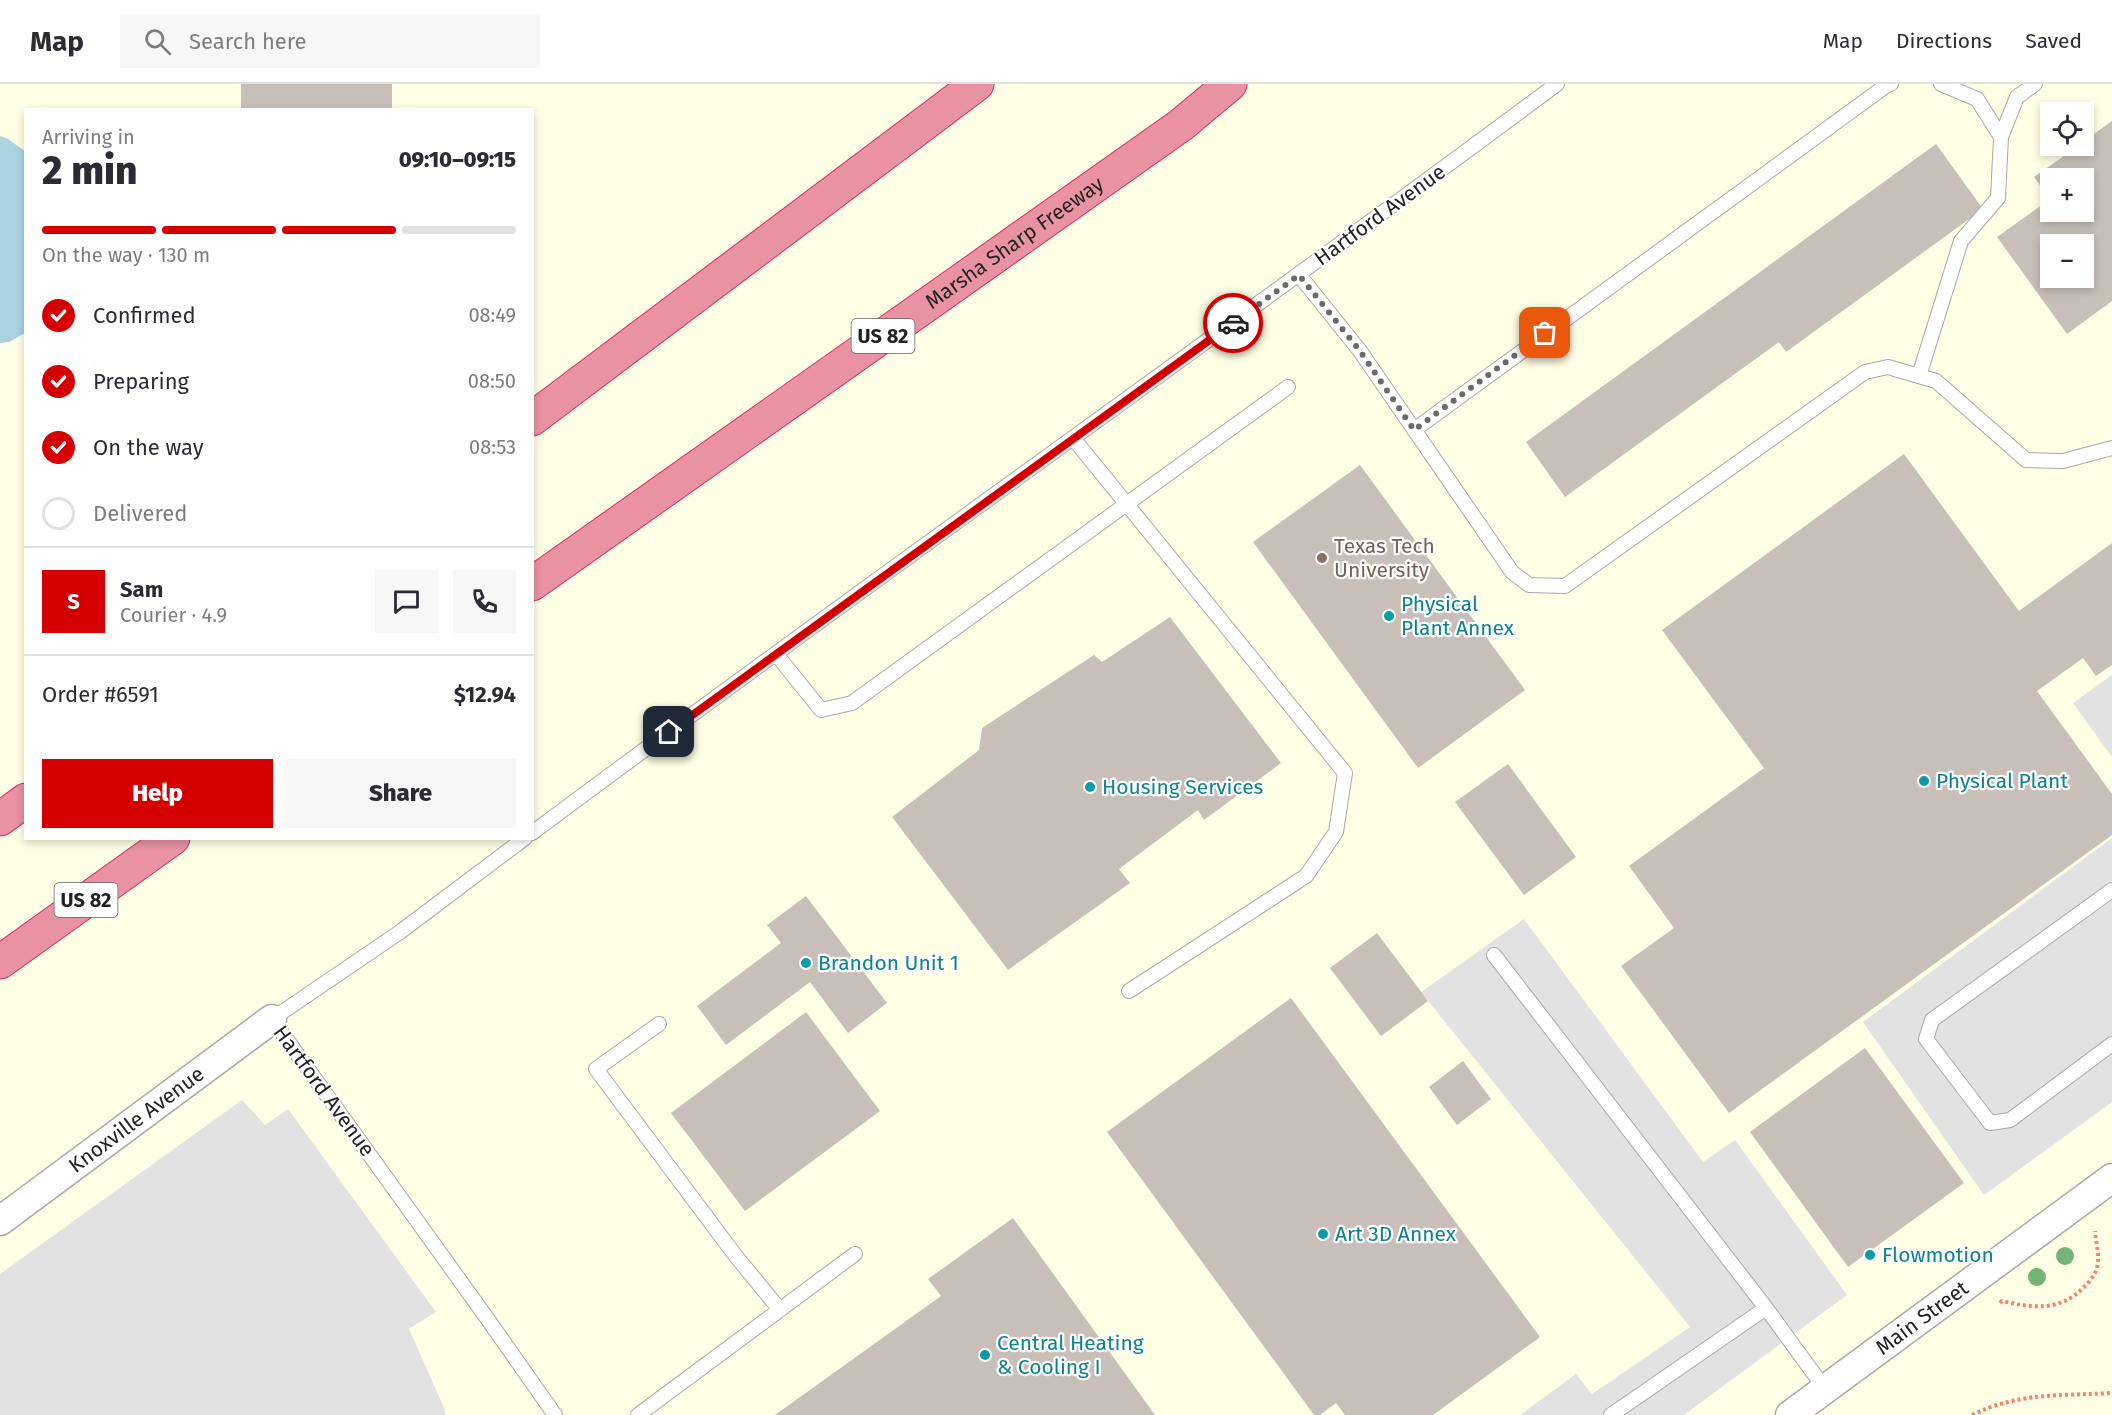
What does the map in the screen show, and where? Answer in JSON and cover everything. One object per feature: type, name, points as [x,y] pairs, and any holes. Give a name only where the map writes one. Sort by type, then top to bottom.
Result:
[{"type":"highway","points":[[534,417],[977,84]]},
{"type":"highway","name":"Marsha Sharp Freeway","points":[[534,583],[1181,125],[1230,84]]},
{"type":"highway","points":[[0,819],[24,801]]},
{"type":"highway","name":"US 82","points":[[0,962],[170,840]]},
{"type":"street","name":"Knoxville Avenue","points":[[0,1221],[272,1019]]},
{"type":"street","name":"Main Street","points":[[1790,1415],[2112,1178]]},
{"type":"lane","name":"Hartford Avenue","points":[[534,832],[1299,275],[1557,84]]},
{"type":"lane","points":[[1414,430],[1891,84]]},
{"type":"lane","points":[[1941,84],[1977,99],[2001,137]]},
{"type":"lane","points":[[1919,376],[1961,241],[1998,198],[2001,137],[2017,97],[2035,84]]},
{"type":"lane","points":[[1299,275],[1360,351],[1512,573],[1529,585],[1565,586],[1866,372],[1888,367],[1936,381],[2026,460],[2063,461],[2112,448]]},
{"type":"lane","points":[[776,654],[821,710],[852,703],[1288,387]]},
{"type":"lane","points":[[1073,438],[1345,773],[1336,832],[1306,876],[1130,991]]},
{"type":"lane","name":"Hartford Avenue","points":[[522,840],[400,932],[272,1019],[555,1415]]},
{"type":"lane","points":[[2112,890],[1932,1020],[1926,1039],[1990,1123],[2010,1120],[2112,1044]]},
{"type":"lane","points":[[1494,955],[1766,1308],[1825,1389]]},
{"type":"lane","points":[[658,1024],[596,1069],[780,1310]]},
{"type":"lane","points":[[638,1415],[855,1254]]},
{"type":"lane","points":[[1611,1415],[1766,1308]]},
{"type":"path","points":[[1996,1305],[2002,1301],[2042,1307],[2059,1304],[2074,1297],[2090,1280],[2097,1268],[2098,1250],[2095,1232],[2103,1226]]},
{"type":"path","points":[[1972,1415],[1990,1406],[2020,1398],[2112,1393]]},
{"type":"shaded area","name":"Texas Tech University","points":[[0,84],[2112,84],[2112,1415],[0,1415]]},
{"type":"shaded area","points":[[2112,675],[2112,757],[2073,703]]},
{"type":"shaded area","points":[[2112,838],[2112,1102],[1984,1195],[1863,1022]]},
{"type":"shaded area","points":[[1524,919],[1703,1162],[1735,1140],[1847,1295],[1684,1415],[1520,1415],[1576,1374],[1592,1394],[1690,1327],[1421,992]]},
{"type":"shaded area","points":[[242,1100],[265,1125],[288,1109],[436,1312],[409,1329],[445,1410],[445,1415],[0,1415],[0,1274]]},
{"type":"water","points":[[0,136],[24,151],[24,334],[9,342],[0,343]]},
{"type":"building","points":[[241,84],[392,84],[392,108],[241,108]]},
{"type":"building","points":[[2112,121],[2112,301],[2067,334],[1997,237],[2040,206],[2040,222],[2094,222],[2094,168],[2047,168],[2064,156],[2094,156],[2094,134]]},
{"type":"building","points":[[1936,144],[1983,209],[1786,352],[1779,342],[1565,497],[1526,442]]},
{"type":"building","points":[[2040,173],[2040,185],[2034,177]]},
{"type":"building","name":"Physical Plant","points":[[1904,454],[2019,611],[2112,543],[2112,665],[2096,676],[2083,658],[2037,691],[2112,794],[2112,835],[1729,1113],[1621,966],[1674,928],[1629,866],[1764,768],[1662,630]]},
{"type":"building","name":"Physical Plant Annex","points":[[1360,465],[1525,690],[1418,768],[1253,542]]},
{"type":"building","name":"Housing Services","points":[[1170,617],[1281,763],[1204,820],[1198,810],[1119,869],[1130,883],[1008,970],[892,817],[979,750],[982,728],[1094,655],[1102,662]]},
{"type":"building","points":[[1508,764],[1576,857],[1524,895],[1455,802]]},
{"type":"building","name":"Brandon Unit 1","points":[[806,896],[887,1003],[848,1033],[810,982],[726,1045],[697,1006],[781,943],[767,925]]},
{"type":"building","points":[[1377,933],[1428,1001],[1381,1036],[1330,968]]},
{"type":"building","name":"Art 3D Annex","points":[[1291,998],[1540,1337],[1433,1415],[1345,1415],[1336,1403],[1320,1415],[1314,1415],[1107,1132]]},
{"type":"building","points":[[806,1012],[880,1111],[745,1211],[671,1113]]},
{"type":"building","points":[[1865,1048],[1964,1183],[1848,1267],[1750,1132]]},
{"type":"building","points":[[1463,1061],[1491,1099],[1457,1125],[1429,1087]]},
{"type":"building","name":"Central Heating & Cooling I","points":[[1013,1218],[1155,1415],[775,1415],[941,1296],[928,1279]]},
{"type":"way so far","points":[[1233,323],[1299,275],[1360,351],[1414,430],[1545,333]]},
{"type":"place","name":"Texas Tech University","points":[[1322,558]]},
{"type":"place","name":"Physical Plant Annex","points":[[1389,616]]},
{"type":"place","name":"Physical Plant","points":[[1924,781]]},
{"type":"place","name":"Housing Services","points":[[1090,787]]},
{"type":"place","name":"Brandon Unit 1","points":[[806,963]]},
{"type":"place","name":"Art 3D Annex","points":[[1323,1234]]},
{"type":"place","name":"Flowmotion","points":[[1870,1255]]},
{"type":"place","name":"Central Heating & Cooling I","points":[[985,1355]]},
{"type":"route","points":[[669,732],[1233,323]]}]
